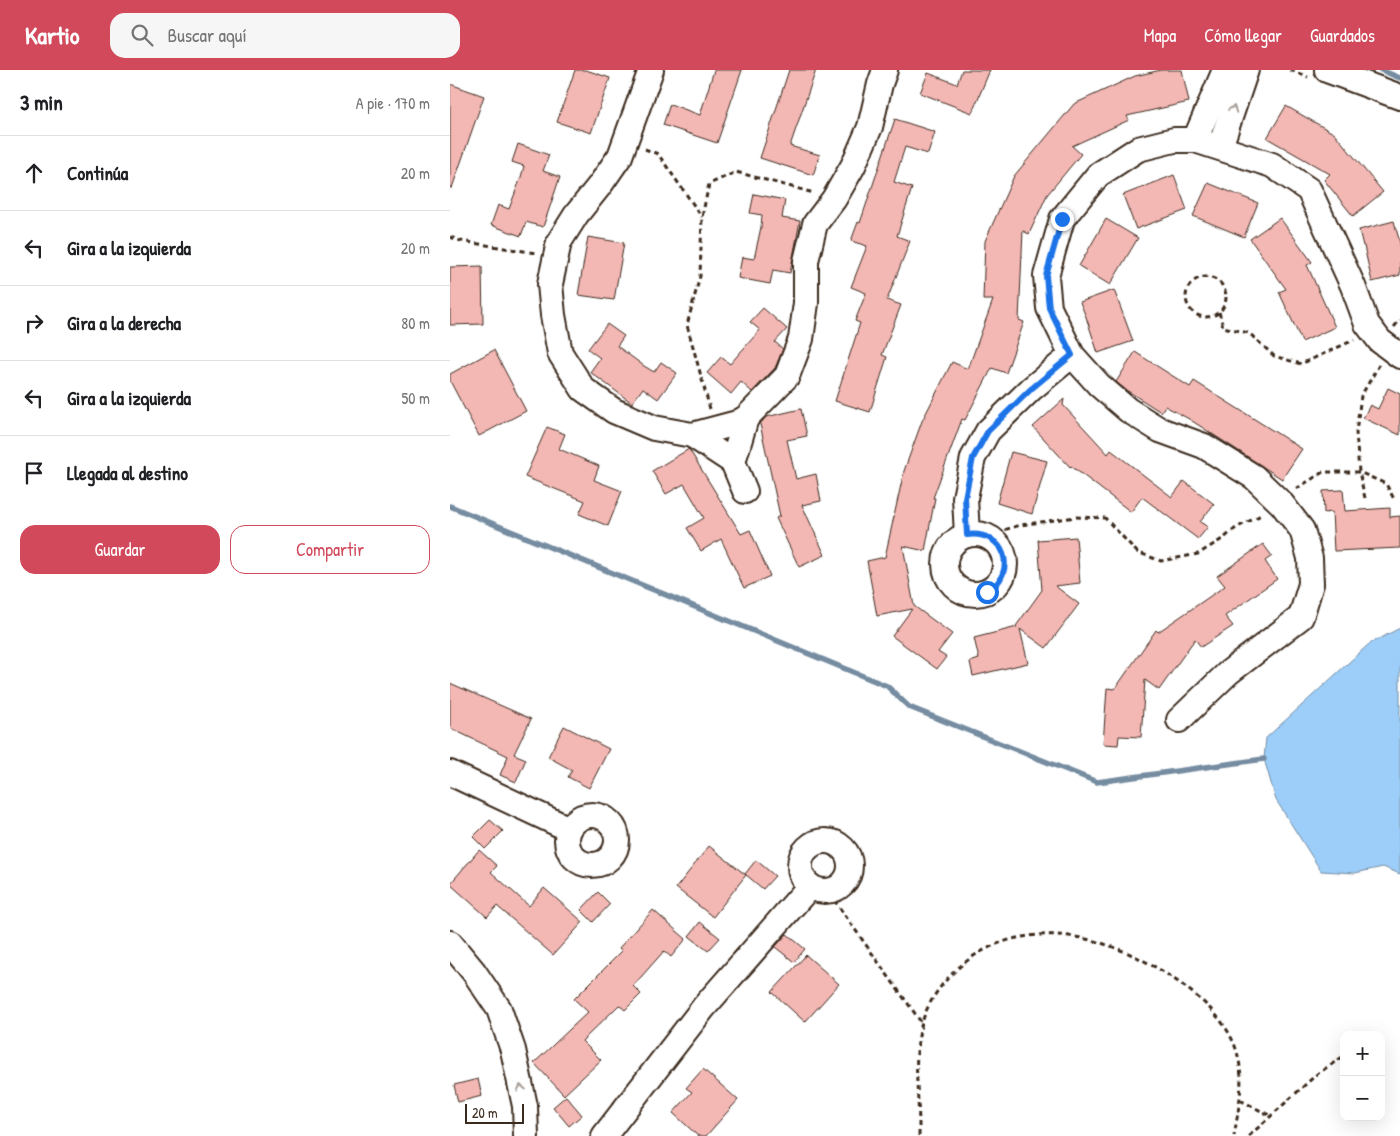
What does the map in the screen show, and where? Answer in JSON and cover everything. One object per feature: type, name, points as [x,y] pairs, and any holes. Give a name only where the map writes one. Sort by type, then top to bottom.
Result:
[{"type":"street","points":[[651,70],[620,156],[576,215],[559,242],[550,284],[553,315],[560,353],[583,389],[614,411],[654,428],[692,435],[715,430],[746,418],[787,376],[801,339],[806,303],[806,261],[815,224],[834,199],[853,166],[870,126],[885,70]]},
{"type":"street","points":[[1195,140],[1225,70]]},
{"type":"street","points":[[1220,147],[1246,70]]},
{"type":"street","points":[[1327,70],[1400,97]]},
{"type":"street","points":[[1179,720],[1228,673],[1300,617],[1311,584],[1310,558],[1302,530],[1282,504],[1254,477],[1204,446],[1160,430],[1128,410],[1099,386],[1072,355],[1049,308],[1046,276],[1062,219],[1098,175],[1138,149],[1174,140],[1195,140],[1272,165],[1309,190],[1353,286],[1367,324],[1380,341],[1399,356]]},
{"type":"street","points":[[976,535],[965,498],[973,458],[988,431],[1031,389],[1072,355]]},
{"type":"street","points":[[733,462],[746,418]]},
{"type":"street","points":[[692,435],[733,462],[745,491]]},
{"type":"street","points":[[450,773],[569,829]]},
{"type":"street","points":[[604,1136],[704,1007],[819,889]]},
{"type":"street","points":[[450,943],[474,972],[499,1009],[513,1050],[521,1087],[525,1106],[526,1136]]},
{"type":"path","points":[[626,141],[658,154],[702,216]]},
{"type":"path","points":[[715,430],[687,325],[700,276],[702,216],[709,184],[736,172],[834,199]]},
{"type":"path","points":[[450,237],[556,257]]},
{"type":"path","points":[[1201,278],[1213,279],[1224,288],[1226,301],[1224,307],[1219,312],[1213,316],[1206,317],[1200,316],[1189,308],[1187,302],[1188,290],[1195,281],[1201,278]]},
{"type":"path","points":[[1219,312],[1223,328],[1249,333],[1274,356],[1301,364],[1353,341],[1367,324]]},
{"type":"path","points":[[1365,498],[1359,472],[1356,432],[1361,396],[1380,363],[1399,356]]},
{"type":"path","points":[[976,535],[1020,525],[1076,517],[1105,518],[1137,552],[1161,561],[1198,554],[1236,528],[1282,504],[1298,486],[1323,472],[1359,472],[1386,484],[1394,499]]},
{"type":"path","points":[[819,889],[922,1023]]},
{"type":"path","points":[[920,1136],[916,1049],[922,1023],[933,997],[940,986],[963,963],[996,943],[1017,937],[1046,933],[1104,944],[1138,957],[1157,967],[1200,999],[1219,1018],[1232,1037],[1239,1058],[1241,1085],[1234,1136]]},
{"type":"path","points":[[1249,1136],[1317,1074],[1340,1059]]},
{"type":"path","points":[[1240,1100],[1271,1116]]},
{"type":"water","points":[[1400,628],[1400,874],[1383,867],[1355,873],[1321,871],[1276,800],[1264,759],[1266,738],[1369,644]]},
{"type":"building","points":[[575,70],[586,70],[610,78],[591,133],[557,122]]},
{"type":"building","points":[[714,70],[742,70],[717,143],[663,125],[670,104],[700,115]]},
{"type":"building","points":[[789,70],[816,70],[790,146],[820,155],[813,175],[760,158]]},
{"type":"building","points":[[962,70],[990,70],[972,113],[920,93],[928,73],[957,84]]},
{"type":"building","points":[[1161,70],[1182,70],[1189,102],[1127,116],[1129,120],[1072,146],[1081,154],[1047,195],[1029,234],[1023,231],[1019,320],[1024,322],[1006,373],[992,368],[965,420],[962,419],[933,498],[935,498],[925,551],[903,546],[914,606],[952,634],[938,652],[946,657],[937,669],[892,636],[912,609],[877,616],[867,561],[885,557],[904,471],[922,421],[952,362],[968,369],[993,300],[983,300],[985,241],[1014,176],[1074,104],[1135,76]]},
{"type":"building","points":[[450,84],[484,96],[452,188],[450,188]]},
{"type":"building","points":[[1286,106],[1335,134],[1383,192],[1353,216],[1324,180],[1330,174],[1267,138]]},
{"type":"building","points":[[895,119],[935,132],[928,154],[905,147],[894,182],[912,188],[897,236],[910,241],[887,300],[901,305],[882,355],[887,357],[870,412],[835,401],[860,323],[855,321],[866,293],[851,287],[867,246],[851,241],[858,222],[860,223]]},
{"type":"building","points":[[518,144],[549,155],[543,171],[560,177],[543,227],[526,222],[521,236],[491,225],[498,205],[509,209],[521,177],[524,166],[512,162]]},
{"type":"building","points":[[1174,175],[1187,210],[1136,229],[1123,195]]},
{"type":"building","points":[[1208,183],[1258,203],[1244,237],[1193,216]]},
{"type":"building","points":[[754,194],[785,200],[782,218],[800,221],[790,273],[773,270],[770,284],[738,278],[742,257],[754,259],[761,227],[762,215],[750,213]]},
{"type":"building","points":[[1280,218],[1312,262],[1307,265],[1335,327],[1302,342],[1279,292],[1286,289],[1250,239]]},
{"type":"building","points":[[1106,219],[1138,238],[1110,285],[1079,266]]},
{"type":"building","points":[[1394,221],[1400,243],[1400,275],[1372,282],[1359,230]]},
{"type":"building","points":[[588,237],[624,243],[614,300],[578,295]]},
{"type":"building","points":[[482,266],[483,324],[450,325],[450,267]]},
{"type":"building","points":[[1114,290],[1133,341],[1098,353],[1080,302]]},
{"type":"building","points":[[763,308],[787,329],[775,342],[783,349],[775,368],[752,392],[741,382],[731,394],[707,373],[721,357],[730,364],[760,330],[750,322]]},
{"type":"building","points":[[607,324],[624,336],[617,346],[644,366],[654,372],[661,362],[677,373],[658,399],[643,388],[632,403],[590,372],[600,358],[588,349]]},
{"type":"building","points":[[494,350],[526,411],[479,436],[450,381],[450,374]]},
{"type":"building","points":[[1135,352],[1190,387],[1194,381],[1302,449],[1282,479],[1189,419],[1165,406],[1161,412],[1116,382]]},
{"type":"building","points":[[1388,388],[1400,394],[1400,435],[1363,418],[1370,405],[1378,409]]},
{"type":"building","points":[[1064,399],[1063,405],[1108,454],[1111,450],[1172,497],[1184,481],[1214,504],[1200,522],[1208,527],[1198,539],[1142,497],[1131,512],[1070,467],[1033,427]]},
{"type":"building","points":[[801,409],[807,436],[787,440],[796,479],[816,474],[821,501],[802,505],[825,555],[799,567],[776,518],[780,516],[760,424],[766,417]]},
{"type":"building","points":[[547,427],[565,434],[559,449],[599,466],[594,480],[622,491],[608,526],[579,514],[585,501],[525,477]]},
{"type":"building","points":[[689,449],[741,534],[750,530],[770,576],[744,588],[721,539],[701,551],[687,528],[704,518],[684,484],[666,494],[652,471]]},
{"type":"building","points":[[1011,452],[1047,461],[1032,514],[997,503]]},
{"type":"building","points":[[1343,490],[1345,511],[1390,508],[1390,517],[1400,516],[1400,548],[1334,551],[1332,512],[1324,513],[1323,491]]},
{"type":"building","points":[[1076,537],[1080,583],[1055,586],[1079,604],[1046,648],[1020,629],[1028,663],[973,676],[970,662],[979,659],[974,638],[1017,627],[1042,590],[1038,540]]},
{"type":"building","points":[[1263,544],[1272,556],[1265,561],[1277,579],[1225,616],[1233,626],[1201,647],[1195,639],[1159,690],[1145,680],[1141,737],[1119,736],[1118,745],[1103,744],[1107,688],[1115,689],[1156,630],[1158,632],[1225,586],[1217,576]]},
{"type":"building","points":[[450,683],[531,719],[514,754],[526,759],[516,782],[500,775],[508,756],[450,728]]},
{"type":"building","points":[[564,726],[609,749],[589,788],[568,777],[572,770],[548,757]]},
{"type":"building","points":[[490,820],[503,831],[485,849],[473,837]]},
{"type":"building","points":[[709,846],[746,875],[713,917],[676,888]]},
{"type":"building","points":[[479,850],[497,866],[491,872],[529,906],[544,888],[583,922],[553,955],[497,906],[487,917],[450,884]]},
{"type":"building","points":[[756,860],[775,876],[763,889],[745,874]]},
{"type":"building","points":[[598,892],[610,904],[593,922],[581,910]]},
{"type":"building","points":[[653,910],[686,939],[671,957],[664,951],[633,986],[641,994],[625,1010],[619,1005],[582,1041],[601,1060],[564,1095],[534,1063],[588,1012],[574,999],[622,951],[619,948]]},
{"type":"building","points":[[700,922],[720,938],[708,951],[689,936]]},
{"type":"building","points":[[787,934],[805,949],[794,962],[775,947]]},
{"type":"building","points":[[806,955],[839,984],[805,1022],[772,992]]},
{"type":"building","points":[[703,1069],[738,1100],[706,1136],[698,1136],[673,1113],[692,1092],[686,1088]]},
{"type":"building","points":[[478,1079],[482,1096],[458,1102],[454,1085]]},
{"type":"building","points":[[566,1096],[582,1115],[569,1126],[553,1107]]},
{"type":"waterway","points":[[1381,70],[1400,78]]},
{"type":"waterway","points":[[450,506],[887,686],[909,707],[1097,782],[1264,759]]},
{"type":"route","points":[[987,592],[1001,580],[1005,572],[1006,563],[1004,554],[993,540],[976,534],[967,535],[965,498],[973,458],[988,431],[1031,389],[1072,355],[1049,308],[1046,276],[1062,219]]}]
